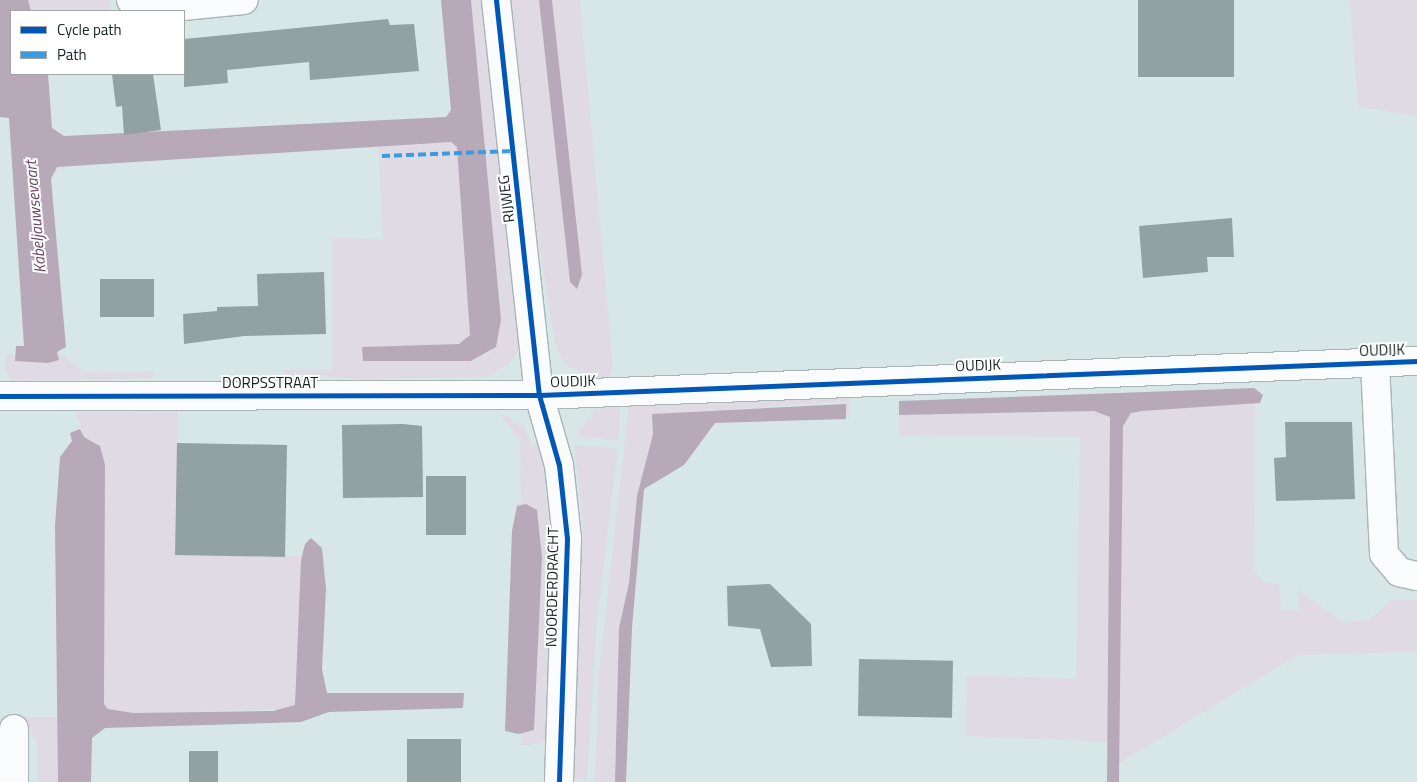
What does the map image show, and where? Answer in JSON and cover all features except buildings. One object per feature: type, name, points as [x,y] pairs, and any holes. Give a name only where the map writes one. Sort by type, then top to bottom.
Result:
[{"type":"street","points":[[131,0],[153,10],[244,0]]},
{"type":"street","name":"RIJWEG","points":[[496,0],[539,394]]},
{"type":"street","name":"OUDIJK","points":[[539,394],[1417,361]]},
{"type":"street","points":[[1375,363],[1384,554],[1399,572],[1417,576]]},
{"type":"street","name":"DORPSSTRAAT","points":[[0,396],[539,394]]},
{"type":"street","name":"NOORDERDRACHT","points":[[539,394],[559,465],[567,540],[560,782]]},
{"type":"street","points":[[14,729],[14,782]]},
{"type":"shaded area","points":[[28,0],[110,0],[110,10],[28,10]]},
{"type":"shaded area","points":[[471,0],[483,0],[519,351],[507,366],[486,377],[354,379],[294,373],[294,377],[288,377],[283,370],[332,369],[332,238],[383,239],[378,145],[451,142],[457,147],[472,327],[466,341],[459,344],[363,347],[363,361],[470,361],[491,352],[501,320]]},
{"type":"shaded area","points":[[511,0],[539,0],[570,282],[581,285],[552,0],[580,0],[613,369],[608,379],[596,379],[565,365],[555,344],[527,166]]},
{"type":"shaded area","points":[[1350,0],[1417,0],[1417,116],[1358,107]]},
{"type":"shaded area","points":[[58,351],[84,372],[156,371],[151,378],[11,381],[5,371],[5,354],[15,354],[15,361],[48,363],[59,360]]},
{"type":"shaded area","points":[[849,395],[849,419],[842,402],[652,414],[653,434],[637,496],[629,583],[619,628],[615,782],[595,782],[599,674],[629,403]]},
{"type":"shaded area","points":[[1255,403],[1254,572],[1264,582],[1279,584],[1281,610],[1299,610],[1298,590],[1344,623],[1369,620],[1392,600],[1417,600],[1417,652],[1298,655],[1119,763],[1123,426],[1131,413],[1142,411]]},
{"type":"shaded area","points":[[620,404],[619,441],[575,436],[594,411]]},
{"type":"shaded area","points":[[178,411],[176,555],[302,556],[298,696],[295,705],[287,709],[132,713],[112,712],[104,704],[98,443],[84,437],[75,412]]},
{"type":"shaded area","points":[[1094,411],[1110,416],[1111,424],[1108,742],[966,736],[967,675],[1076,679],[1080,437],[899,436],[899,415]]},
{"type":"shaded area","points":[[499,413],[524,426],[533,446],[540,444],[551,532],[546,740],[529,745],[521,745],[521,734],[534,730],[541,531],[517,506],[518,512],[516,504],[521,503],[520,440]]},
{"type":"shaded area","points":[[574,445],[618,449],[597,619],[587,780],[573,778],[583,524]]},
{"type":"shaded area","points":[[0,717],[59,717],[59,726],[55,726],[59,730],[58,782],[37,782],[37,741],[28,731],[27,722],[0,721]]},
{"type":"water","name":"Kabeljauwsevaart","points":[[0,0],[28,0],[31,10],[10,10],[10,75],[48,75],[52,128],[64,136],[446,117],[451,110],[441,0],[471,0],[501,320],[496,347],[471,361],[363,361],[362,347],[459,344],[470,335],[457,147],[451,142],[57,167],[51,179],[66,347],[57,352],[59,360],[48,363],[15,361],[16,346],[24,346],[9,118],[0,117]]},
{"type":"water","points":[[539,0],[552,0],[582,275],[577,289],[570,282]]},
{"type":"water","points":[[1254,388],[1263,395],[1260,403],[1142,411],[1131,413],[1123,426],[1119,782],[1107,782],[1110,417],[1094,411],[899,415],[899,401]]},
{"type":"water","points":[[846,404],[846,419],[715,423],[684,465],[644,489],[632,628],[626,782],[615,782],[619,628],[629,583],[637,496],[653,434],[652,414]]},
{"type":"water","points":[[80,429],[84,437],[100,446],[105,465],[104,704],[108,709],[133,713],[273,711],[295,705],[301,560],[305,544],[311,538],[322,548],[326,589],[322,669],[327,693],[464,693],[463,708],[329,712],[301,722],[105,728],[92,738],[91,782],[58,782],[55,525],[60,457],[72,441],[70,433]]},
{"type":"water","points":[[526,504],[537,510],[542,557],[534,730],[519,734],[505,731],[512,531],[517,506]]},
{"type":"marked path","points":[[382,156],[513,151]]},
{"type":"cycle path","points":[[496,0],[539,395],[559,465],[567,539],[559,782]]},
{"type":"cycle path","points":[[0,396],[539,395],[1417,361]]}]
